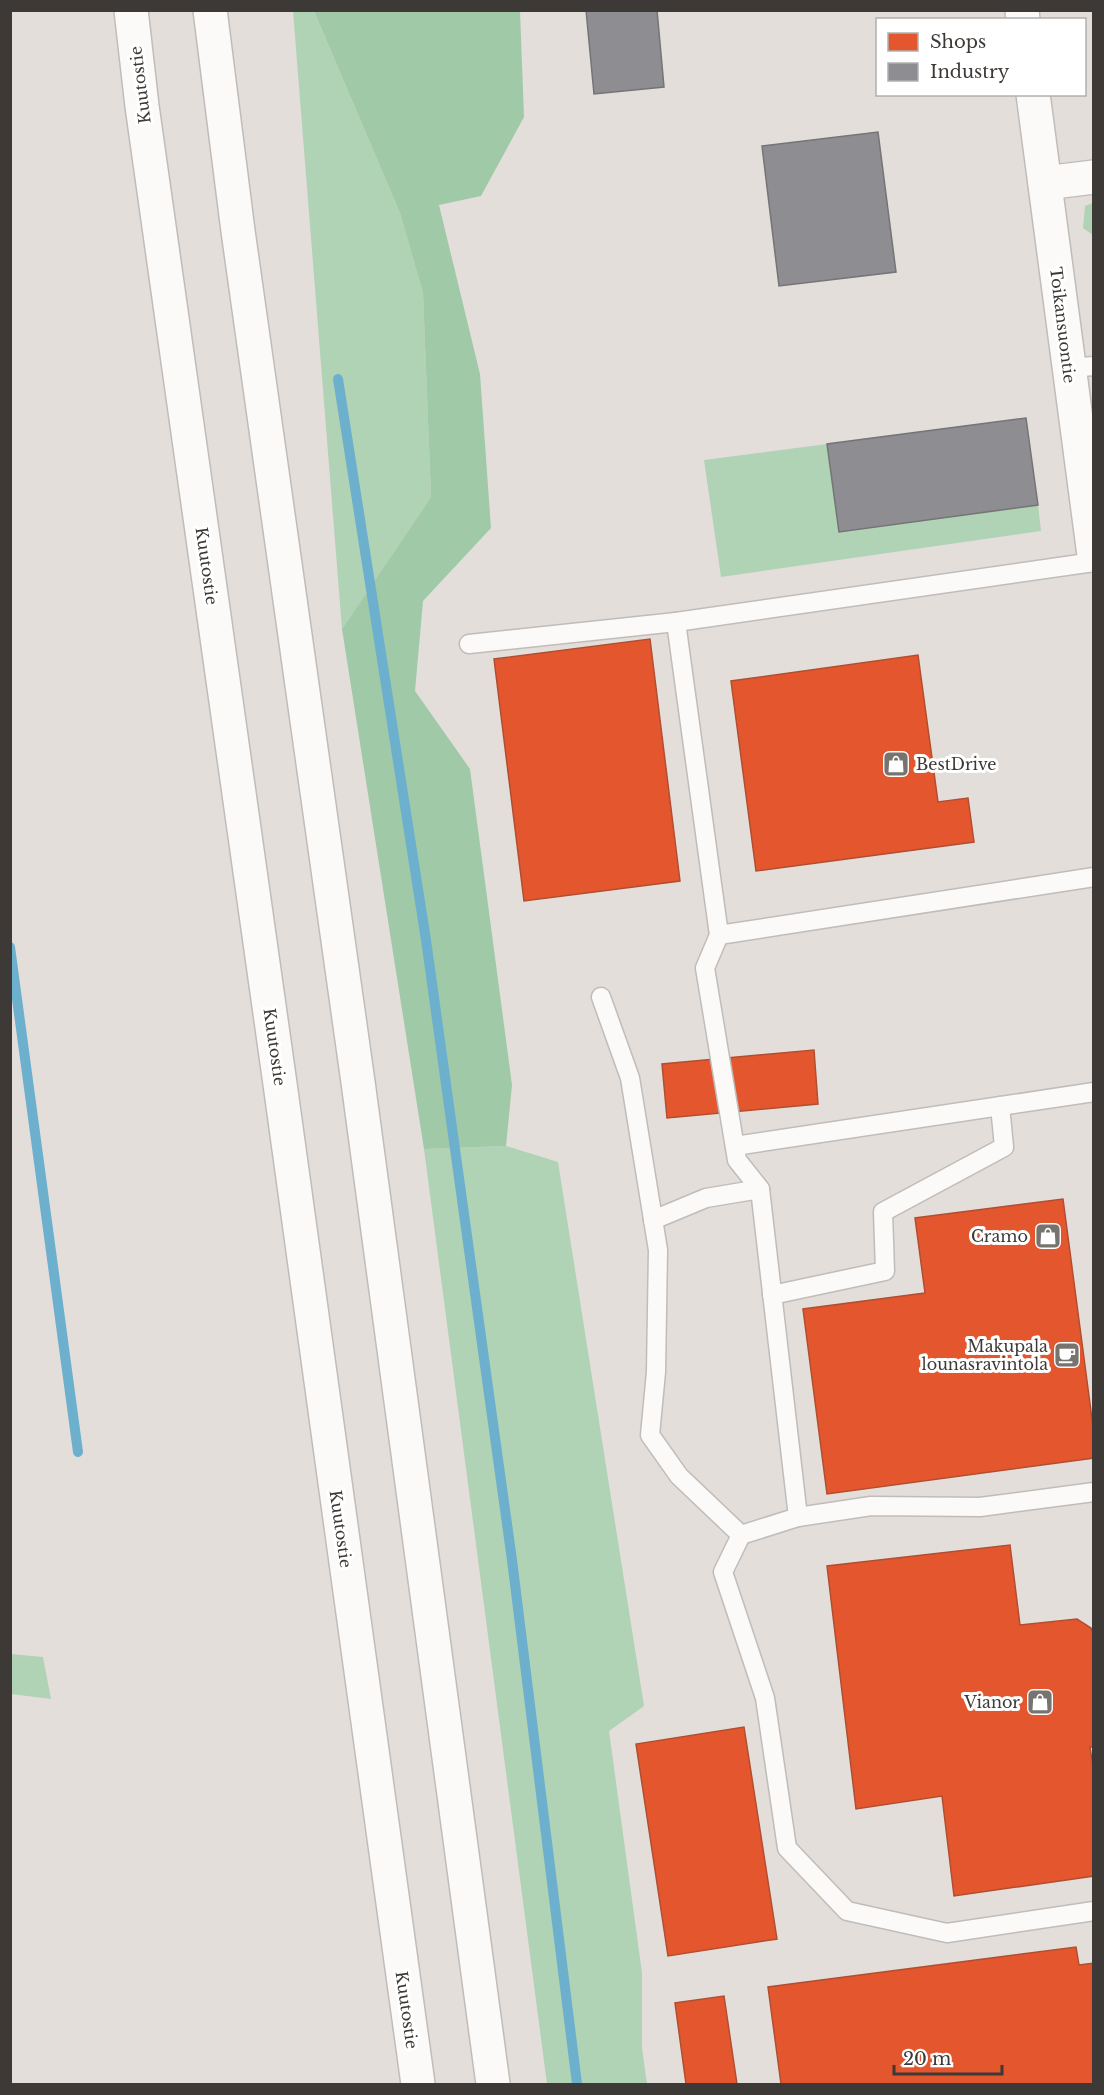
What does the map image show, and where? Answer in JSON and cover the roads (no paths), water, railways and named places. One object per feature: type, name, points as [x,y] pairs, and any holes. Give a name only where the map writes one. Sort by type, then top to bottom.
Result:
[{"type":"main road","name":"Kuutostie","points":[[131,10],[142,106],[418,2085]]},
{"type":"main road","points":[[210,10],[238,231],[358,1082],[493,2085]]},
{"type":"main road","name":"Toikansuontie","points":[[1033,96],[1045,183],[1081,367],[1093,545]]},
{"type":"main road","points":[[1045,183],[1094,177]]},
{"type":"lane","points":[[469,644],[676,622],[1093,545]]},
{"type":"lane","points":[[676,622],[719,935],[705,968],[737,1160],[760,1189],[798,1517]]},
{"type":"lane","points":[[719,935],[1094,877]]},
{"type":"lane","points":[[602,997],[630,1078],[658,1261],[656,1372],[650,1435],[679,1476],[741,1534]]},
{"type":"lane","points":[[735,1146],[1094,1092]]},
{"type":"lane","points":[[772,1295],[885,1271],[883,1212],[1004,1147],[1000,1107]]},
{"type":"lane","points":[[653,1220],[706,1198],[760,1189]]},
{"type":"lane","points":[[1094,1492],[980,1507],[871,1506],[798,1517],[741,1534],[723,1572],[765,1698],[787,1848],[847,1911],[947,1933],[1094,1911]]},
{"type":"waterway","points":[[338,379],[426,940],[512,1560],[577,2084]]},
{"type":"waterway","points":[[10,947],[78,1452]]},
{"type":"place","name":"BestDrive","points":[[896,764]]},
{"type":"place","name":"Cramo","points":[[1048,1236]]},
{"type":"place","name":"Makupala lounasravintola","points":[[1067,1355]]},
{"type":"place","name":"Vianor","points":[[1040,1702]]}]
